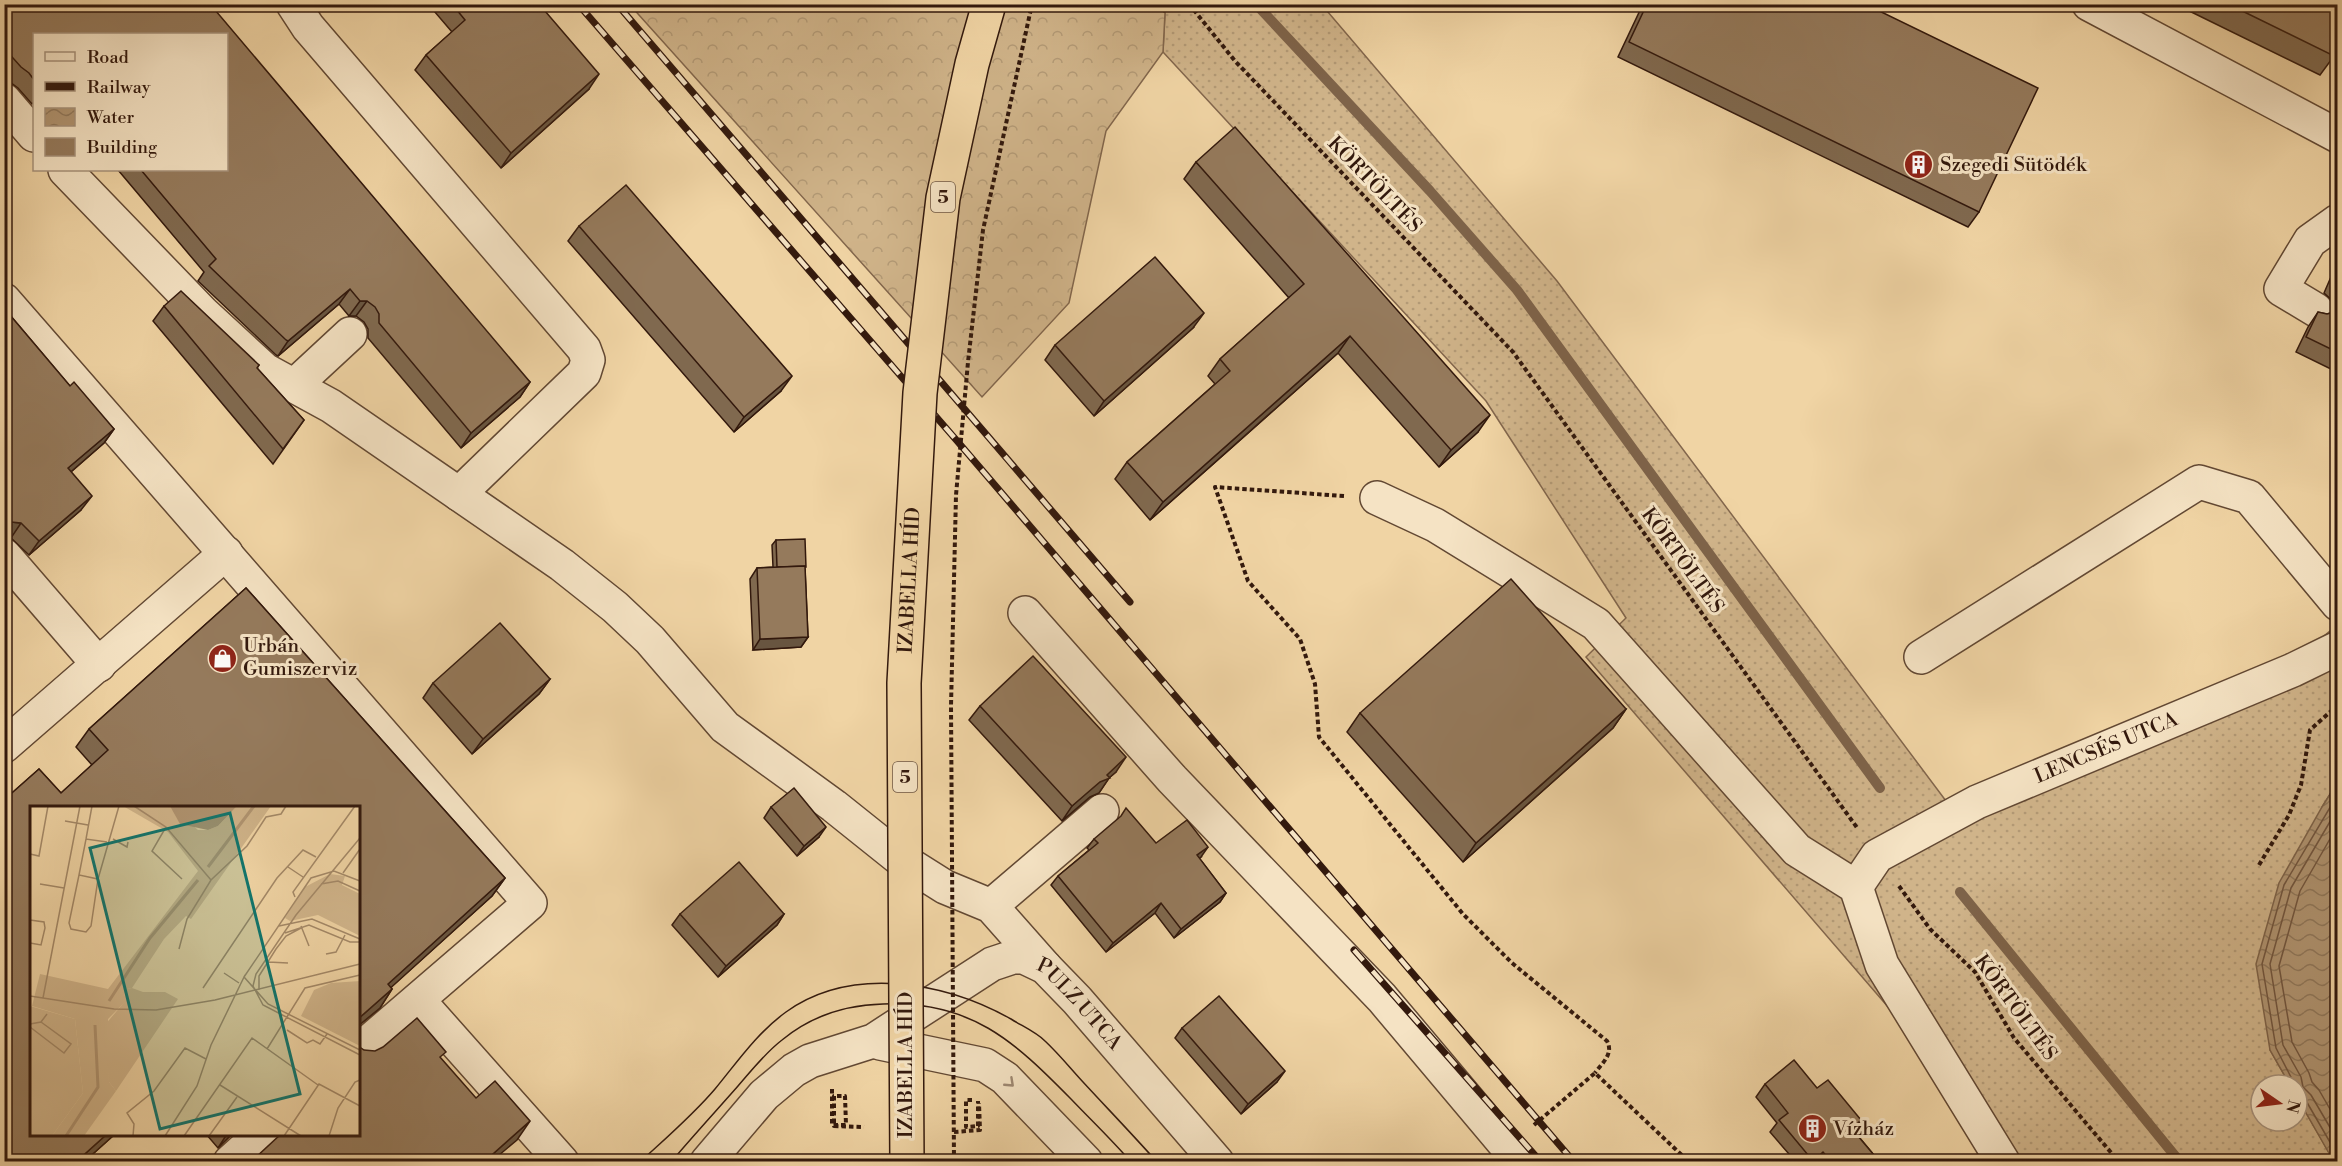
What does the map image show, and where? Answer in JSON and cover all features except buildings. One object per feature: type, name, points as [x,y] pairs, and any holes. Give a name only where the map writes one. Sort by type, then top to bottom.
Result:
[{"type":"main road","name":"IZABELLA HÍD","points":[[907,1161],[904,683],[920,393],[943,198],[972,64],[989,4]]},
{"type":"street","points":[[293,4],[308,27],[584,350],[588,360],[584,373],[459,494]]},
{"type":"street","points":[[2089,4],[2337,136]]},
{"type":"street","points":[[4,100],[33,134]]},
{"type":"street","points":[[66,171],[203,313],[265,370],[330,406],[562,565],[615,607],[650,640],[725,727],[834,806],[898,858],[945,887],[991,906],[1046,967]]},
{"type":"street","points":[[2316,310],[2281,289],[2310,241],[2337,221]]},
{"type":"street","points":[[4,300],[530,903],[360,1049]]},
{"type":"street","points":[[295,385],[350,334]]},
{"type":"street","points":[[1921,657],[2199,482],[2249,497],[2337,604]]},
{"type":"street","points":[[1377,498],[1435,525],[1596,624],[1797,850],[1856,887],[1882,965],[2003,1161]]},
{"type":"street","points":[[4,746],[226,553]]},
{"type":"street","points":[[4,555],[99,665]]},
{"type":"street","points":[[1025,613],[1172,779],[1382,998],[1515,1154]]},
{"type":"street","name":"LENCSÉS UTCA","points":[[1877,856],[1977,802],[2293,670],[2337,648]]},
{"type":"street","points":[[991,906],[1101,811]]},
{"type":"street","points":[[1856,887],[1877,856]]},
{"type":"street","name":"PULZ UTCA","points":[[707,1161],[747,1113],[779,1081],[810,1061],[873,1041],[1002,960],[1024,957],[1046,967],[1217,1161]]},
{"type":"street","points":[[418,1000],[562,1161]]},
{"type":"street","points":[[873,1041],[986,1065],[1005,1078],[1086,1161]]},
{"type":"street","points":[[230,1161],[259,1136]]},
{"type":"path","points":[[954,1161],[951,706],[956,495],[983,230],[1032,4]]},
{"type":"path","name":"KÖRTÖLTÉS","points":[[1189,4],[1235,61],[1513,352],[1930,929],[1975,972],[2014,1038],[2119,1161]]},
{"type":"path","points":[[1377,498],[1215,487],[1248,581],[1300,639],[1315,684],[1319,737],[1463,914],[1512,963],[1607,1041],[1610,1047],[1610,1052],[1594,1073],[1515,1154]]},
{"type":"path","points":[[2259,865],[2289,815],[2301,785],[2310,730],[2337,705]]},
{"type":"path","points":[[1594,1073],[1689,1161]]},
{"type":"path","points":[[831,1097],[831,1125],[839,1125],[846,1125],[845,1096],[834,1096],[834,1106],[834,1116],[834,1126],[864,1127]]},
{"type":"path","points":[[954,1132],[980,1130],[979,1100],[966,1100],[966,1127],[978,1126],[977,1102]]},
{"type":"green space","points":[[630,5],[1156,5],[1165,13],[1163,52],[1106,131],[1069,303],[982,397]]},
{"type":"green space","points":[[1156,5],[1322,5],[1557,281],[1949,805],[2318,641],[2337,625],[2337,783],[2322,807],[2270,1050],[2283,1073],[2249,1073],[2249,1133],[2309,1133],[2309,1118],[2334,1161],[2021,1161],[1586,657],[1626,618],[1486,401],[1163,52],[1165,13]]},
{"type":"water","points":[[2337,783],[2338,1161],[2334,1162],[2309,1118],[2309,1073],[2283,1073],[2270,1050],[2256,964],[2279,883]]},
{"type":"waterway","points":[[1256,4],[1430,191],[1517,290],[1880,788]]},
{"type":"waterway","points":[[1960,892],[2180,1162]]},
{"type":"tram line","points":[[640,1162],[698,1108],[757,1038],[786,1012],[812,997],[840,988],[869,984],[898,984],[928,988],[957,996],[985,1006],[1033,1032],[1055,1051],[1157,1162]]},
{"type":"tram line","points":[[671,1162],[764,1056],[793,1032],[830,1013],[883,1004],[941,1009],[966,1017],[988,1028],[1030,1059],[1131,1162]]},
{"type":"railway","points":[[578,4],[958,442],[1574,1162]]},
{"type":"railway","points":[[622,10],[1130,602]]},
{"type":"railway","points":[[1354,950],[1541,1162]]},
{"type":"place","name":"Szegedi Sütödék","points":[[1919,165]]},
{"type":"place","name":"Urbán Gumiszerviz","points":[[222,658]]},
{"type":"place","name":"Vízház","points":[[1812,1129]]}]
